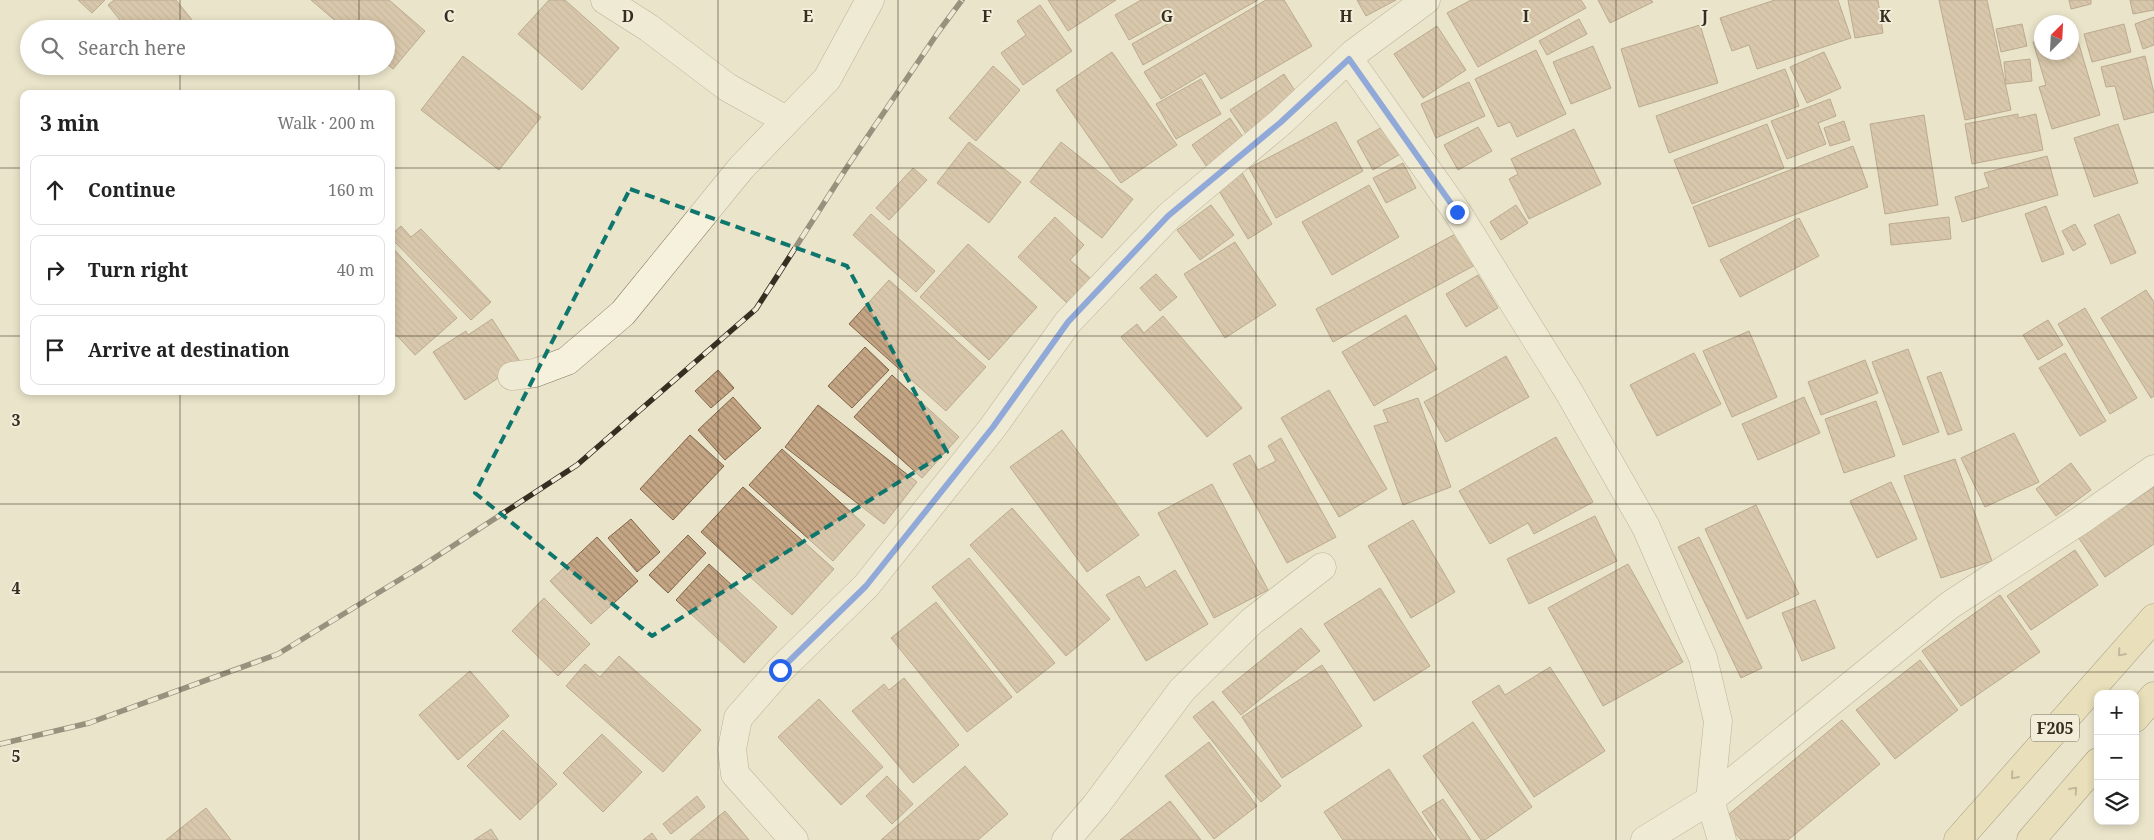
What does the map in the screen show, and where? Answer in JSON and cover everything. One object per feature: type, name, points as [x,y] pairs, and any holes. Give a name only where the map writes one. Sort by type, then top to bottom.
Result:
[{"type":"main road","name":"F205","points":[[1958,840],[2154,618]]},
{"type":"main road","points":[[2139,713],[2154,696]]},
{"type":"main road","points":[[2030,840],[2094,767]]},
{"type":"street","points":[[605,0],[649,28],[727,87],[786,120]]},
{"type":"street","points":[[512,376],[535,373],[567,360],[623,313],[741,168],[827,79],[870,0]]},
{"type":"street","points":[[794,840],[735,774],[732,749],[738,718],[780,670],[866,586],[993,427],[1068,322],[1168,216],[1281,122],[1354,53],[1426,0]]},
{"type":"street","points":[[1349,59],[1457,212],[1569,392],[1646,526],[1703,658],[1718,721],[1710,800],[1722,840]]},
{"type":"street","points":[[1646,840],[1710,800],[1950,605],[2081,520],[2154,469]]},
{"type":"street","points":[[1066,840],[1096,805],[1182,690],[1252,621],[1322,567]]},
{"type":"highlighted area","points":[[630,189],[847,266],[947,452],[652,636],[475,493]]},
{"type":"building","points":[[78,0],[105,0],[92,13]]},
{"type":"building","points":[[114,0],[176,0],[192,20],[120,20],[108,5]]},
{"type":"building","points":[[311,0],[389,0],[425,31],[395,67],[395,20],[334,20]]},
{"type":"building","points":[[549,0],[565,0],[619,48],[582,90],[518,34]]},
{"type":"building","points":[[1048,0],[1116,0],[1068,31]]},
{"type":"building","points":[[1141,0],[1258,0],[1143,65],[1132,44],[1169,23],[1167,19],[1129,40],[1115,15]]},
{"type":"building","points":[[1266,0],[1284,0],[1312,46],[1221,99],[1205,73],[1161,99],[1144,72]]},
{"type":"building","points":[[1357,0],[1396,0],[1366,16]]},
{"type":"building","points":[[1471,0],[1581,0],[1586,8],[1478,67],[1447,13]]},
{"type":"building","points":[[1598,0],[1651,0],[1653,2],[1610,23]]},
{"type":"building","points":[[1775,0],[1838,0],[1851,38],[1757,69],[1749,45],[1732,51],[1720,18]]},
{"type":"building","points":[[1848,0],[1878,0],[1883,33],[1855,38]]},
{"type":"building","points":[[1939,0],[1987,0],[2011,110],[1965,120]]},
{"type":"building","points":[[2069,0],[2091,0],[2091,4],[2071,9]]},
{"type":"building","points":[[2130,0],[2154,0],[2154,10],[2133,14]]},
{"type":"building","points":[[1040,5],[1072,51],[1023,85],[1001,53],[1026,35],[1017,21]]},
{"type":"building","points":[[2154,17],[2154,45],[2143,49],[2135,24]]},
{"type":"building","points":[[1579,19],[1587,34],[1547,55],[1539,41]]},
{"type":"building","points":[[2022,24],[2027,46],[2001,52],[1996,29]]},
{"type":"building","points":[[2124,24],[2131,52],[2092,62],[2084,34]]},
{"type":"building","points":[[1700,25],[1718,83],[1639,107],[1621,49]]},
{"type":"building","points":[[1437,26],[1466,70],[1423,98],[1394,54]]},
{"type":"building","points":[[2079,44],[2100,115],[2052,129],[2039,87],[2046,85],[2038,60],[2079,60]]},
{"type":"building","points":[[1593,46],[1611,88],[1571,104],[1553,62]]},
{"type":"building","points":[[1536,50],[1566,114],[1517,137],[1510,122],[1498,127],[1475,79]]},
{"type":"building","points":[[1112,52],[1177,145],[1121,183],[1056,90]]},
{"type":"building","points":[[1824,52],[1841,88],[1807,103],[1790,67]]},
{"type":"building","points":[[463,56],[541,117],[499,170],[421,110]]},
{"type":"building","points":[[2145,56],[2154,93],[2154,112],[2124,120],[2115,86],[2106,87],[2101,67]]},
{"type":"building","points":[[2030,59],[2032,81],[2006,84],[2004,62]]},
{"type":"building","points":[[993,66],[1020,90],[976,141],[949,118]]},
{"type":"building","points":[[1785,69],[1799,106],[1669,153],[1656,116]]},
{"type":"building","points":[[1284,74],[1301,100],[1247,135],[1230,110]]},
{"type":"building","points":[[1201,79],[1221,114],[1176,139],[1156,104]]},
{"type":"building","points":[[1469,82],[1485,116],[1436,138],[1421,104]]},
{"type":"building","points":[[1830,99],[1836,116],[1818,123],[1826,144],[1787,159],[1771,121]]},
{"type":"building","points":[[2018,114],[2018,118],[2036,114],[2043,150],[1972,164],[1965,124]]},
{"type":"building","points":[[1924,115],[1938,205],[1885,214],[1870,124]]},
{"type":"building","points":[[1230,118],[1247,143],[1209,170],[1192,145]]},
{"type":"building","points":[[1844,121],[1850,140],[1830,146],[1824,128]]},
{"type":"building","points":[[1336,122],[1363,171],[1276,218],[1249,168]]},
{"type":"building","points":[[1767,124],[1784,168],[1692,204],[1674,160]]},
{"type":"building","points":[[2118,124],[2138,183],[2094,197],[2074,138]]},
{"type":"building","points":[[1386,125],[1402,153],[1373,170],[1357,141]]},
{"type":"building","points":[[1478,127],[1492,151],[1458,170],[1444,145]]},
{"type":"building","points":[[1574,129],[1601,184],[1529,219],[1509,179],[1518,174],[1511,159]]},
{"type":"building","points":[[969,142],[1021,182],[989,223],[937,183]]},
{"type":"building","points":[[1061,142],[1133,199],[1102,238],[1030,182]]},
{"type":"building","points":[[1853,146],[1868,187],[1709,247],[1693,207]]},
{"type":"building","points":[[2047,156],[2058,195],[1962,222],[1955,197],[1989,187],[1984,173]]},
{"type":"building","points":[[1403,163],[1416,188],[1386,203],[1373,178]]},
{"type":"building","points":[[913,168],[927,180],[889,220],[876,208]]},
{"type":"building","points":[[1241,171],[1272,224],[1248,239],[1216,186]]},
{"type":"building","points":[[1369,185],[1399,237],[1332,275],[1302,222]]},
{"type":"building","points":[[1211,205],[1234,235],[1200,260],[1177,230]]},
{"type":"building","points":[[1516,205],[1528,223],[1501,240],[1490,222]]},
{"type":"building","points":[[2046,206],[2064,254],[2042,262],[2025,214]]},
{"type":"building","points":[[871,214],[935,271],[916,292],[853,235]]},
{"type":"building","points":[[2119,214],[2136,253],[2111,264],[2094,225]]},
{"type":"building","points":[[1055,217],[1084,245],[1070,260],[1091,279],[1068,304],[1018,257]]},
{"type":"building","points":[[1949,217],[1951,239],[1891,245],[1889,224]]},
{"type":"building","points":[[1799,218],[1819,256],[1740,297],[1720,260]]},
{"type":"building","points":[[2075,224],[2086,244],[2073,251],[2062,231]]},
{"type":"building","points":[[401,226],[411,237],[421,229],[491,302],[471,320],[395,242],[395,231]]},
{"type":"building","points":[[1459,232],[1477,264],[1333,342],[1316,309]]},
{"type":"building","points":[[1235,242],[1276,305],[1225,338],[1184,274]]},
{"type":"building","points":[[968,244],[1037,307],[989,360],[920,297]]},
{"type":"building","points":[[395,250],[457,318],[415,355],[395,333]]},
{"type":"building","points":[[1156,274],[1177,297],[1160,311],[1140,288]]},
{"type":"building","points":[[1478,275],[1498,308],[1466,327],[1446,294]]},
{"type":"building","points":[[889,280],[986,367],[946,411],[849,324]]},
{"type":"building","points":[[2146,290],[2154,302],[2154,396],[2151,398],[2101,318]]},
{"type":"building","points":[[2085,308],[2137,398],[2110,414],[2058,324]]},
{"type":"building","points":[[1406,315],[1437,369],[1374,406],[1342,352]]},
{"type":"building","points":[[1163,316],[1242,408],[1207,437],[1121,337],[1137,324],[1144,333]]},
{"type":"building","points":[[492,319],[521,363],[465,400],[433,352],[466,331],[468,335]]},
{"type":"building","points":[[2048,320],[2063,345],[2038,360],[2023,335]]},
{"type":"building","points":[[1749,331],[1777,397],[1732,417],[1703,351]]},
{"type":"building","points":[[865,347],[889,370],[852,408],[828,386]]},
{"type":"building","points":[[1908,349],[1939,432],[1903,445],[1872,362]]},
{"type":"building","points":[[1694,353],[1721,404],[1657,436],[1630,385]]},
{"type":"building","points":[[2065,353],[2106,421],[2080,436],[2039,368]]},
{"type":"building","points":[[1506,356],[1529,397],[1446,442],[1424,402]]},
{"type":"building","points":[[1865,360],[1878,393],[1821,415],[1808,382]]},
{"type":"building","points":[[718,370],[734,388],[711,408],[695,391]]},
{"type":"building","points":[[1941,372],[1962,430],[1948,435],[1927,377]]},
{"type":"building","points":[[892,375],[959,437],[922,478],[854,417]]},
{"type":"building","points":[[1329,390],[1387,489],[1339,517],[1281,418]]},
{"type":"building","points":[[733,397],[761,428],[725,460],[698,430]]},
{"type":"building","points":[[1804,397],[1820,433],[1758,460],[1742,424]]},
{"type":"building","points":[[1418,398],[1451,487],[1403,505],[1374,426],[1388,422],[1383,410]]},
{"type":"building","points":[[1876,401],[1895,456],[1844,473],[1825,419]]},
{"type":"building","points":[[818,405],[917,482],[884,524],[785,447]]},
{"type":"building","points":[[1062,430],[1139,535],[1087,572],[1010,467]]},
{"type":"building","points":[[2014,433],[2039,482],[1985,507],[1961,458]]},
{"type":"building","points":[[690,435],[724,466],[673,520],[640,489]]},
{"type":"building","points":[[1556,437],[1593,502],[1534,534],[1528,523],[1490,544],[1459,491]]},
{"type":"building","points":[[1281,438],[1336,537],[1287,563],[1233,464],[1250,455],[1258,470],[1276,461],[1268,446]]},
{"type":"building","points":[[782,449],[865,525],[833,561],[749,485]]},
{"type":"building","points":[[1955,459],[1992,561],[1941,578],[1904,476]]},
{"type":"building","points":[[2071,463],[2091,490],[2056,516],[2036,489]]},
{"type":"building","points":[[1891,482],[1917,539],[1877,558],[1850,501]]},
{"type":"building","points":[[1212,484],[1268,590],[1214,618],[1158,513]]},
{"type":"building","points":[[743,487],[834,569],[792,615],[701,532]]},
{"type":"building","points":[[2154,487],[2154,544],[2105,577],[2078,537]]},
{"type":"building","points":[[1756,505],[1799,594],[1747,619],[1705,529]]},
{"type":"building","points":[[1012,508],[1110,619],[1066,656],[970,545]]},
{"type":"building","points":[[1595,516],[1617,561],[1529,604],[1507,559]]},
{"type":"building","points":[[631,519],[660,552],[637,572],[608,538]]},
{"type":"building","points":[[1413,520],[1455,592],[1411,618],[1368,546]]},
{"type":"building","points":[[688,535],[706,553],[668,593],[649,575]]},
{"type":"building","points":[[597,537],[638,581],[591,624],[550,581]]},
{"type":"building","points":[[1699,537],[1762,668],[1741,678],[1678,547]]},
{"type":"building","points":[[2075,550],[2098,585],[2031,630],[2007,596]]},
{"type":"building","points":[[969,558],[1055,663],[1017,693],[932,587]]},
{"type":"building","points":[[709,564],[777,627],[744,663],[676,600]]},
{"type":"building","points":[[1628,564],[1683,662],[1603,706],[1548,608]]},
{"type":"building","points":[[1175,570],[1208,624],[1146,661],[1106,595],[1139,576],[1146,588]]},
{"type":"building","points":[[1380,588],[1430,666],[1374,701],[1324,624]]},
{"type":"building","points":[[2000,595],[2040,652],[1961,706],[1922,651]]},
{"type":"building","points":[[544,598],[590,644],[558,676],[512,631]]},
{"type":"building","points":[[1815,600],[1835,648],[1802,661],[1782,613]]},
{"type":"building","points":[[936,602],[1012,697],[967,732],[891,638]]},
{"type":"building","points":[[1301,628],[1320,651],[1241,715],[1222,692]]},
{"type":"building","points":[[619,656],[701,730],[663,772],[566,686],[585,664],[600,677]]},
{"type":"building","points":[[1920,660],[1958,710],[1895,759],[1856,710]]},
{"type":"building","points":[[1322,665],[1362,726],[1282,778],[1242,717]]},
{"type":"building","points":[[1550,667],[1605,751],[1534,797],[1472,702],[1499,685],[1505,695]]},
{"type":"building","points":[[470,671],[509,716],[458,760],[419,715]]},
{"type":"building","points":[[904,678],[959,745],[913,783],[852,711],[884,684],[889,690]]},
{"type":"building","points":[[819,699],[883,767],[841,805],[778,737]]},
{"type":"building","points":[[1213,701],[1281,786],[1261,802],[1193,717]]},
{"type":"building","points":[[1842,720],[1880,764],[1788,840],[1741,840],[1723,819]]},
{"type":"building","points":[[1473,722],[1532,807],[1485,840],[1481,840],[1423,756]]},
{"type":"building","points":[[503,730],[557,784],[520,820],[467,766]]},
{"type":"building","points":[[602,734],[642,772],[603,812],[563,773]]},
{"type":"building","points":[[1209,742],[1257,806],[1214,839],[1165,776]]},
{"type":"building","points":[[965,766],[1008,814],[978,840],[881,840]]},
{"type":"building","points":[[1389,769],[1436,840],[1343,840],[1324,812]]},
{"type":"building","points":[[887,776],[913,804],[892,824],[866,796]]},
{"type":"building","points":[[697,796],[705,807],[671,834],[663,824]]},
{"type":"building","points":[[1443,799],[1471,840],[1441,840],[1422,812]]},
{"type":"building","points":[[1170,801],[1201,840],[1120,840]]},
{"type":"building","points":[[206,808],[231,840],[166,840]]},
{"type":"building","points":[[725,811],[749,840],[690,840]]},
{"type":"building","points":[[491,829],[498,840],[474,840]]},
{"type":"building","points":[[652,833],[657,840],[643,840]]},
{"type":"railway","points":[[0,744],[89,723],[278,654],[422,566],[577,465],[756,309],[849,164],[962,0]]},
{"type":"route","points":[[780,670],[866,586],[993,427],[1068,322],[1168,216],[1281,122],[1349,59],[1457,212]]}]
